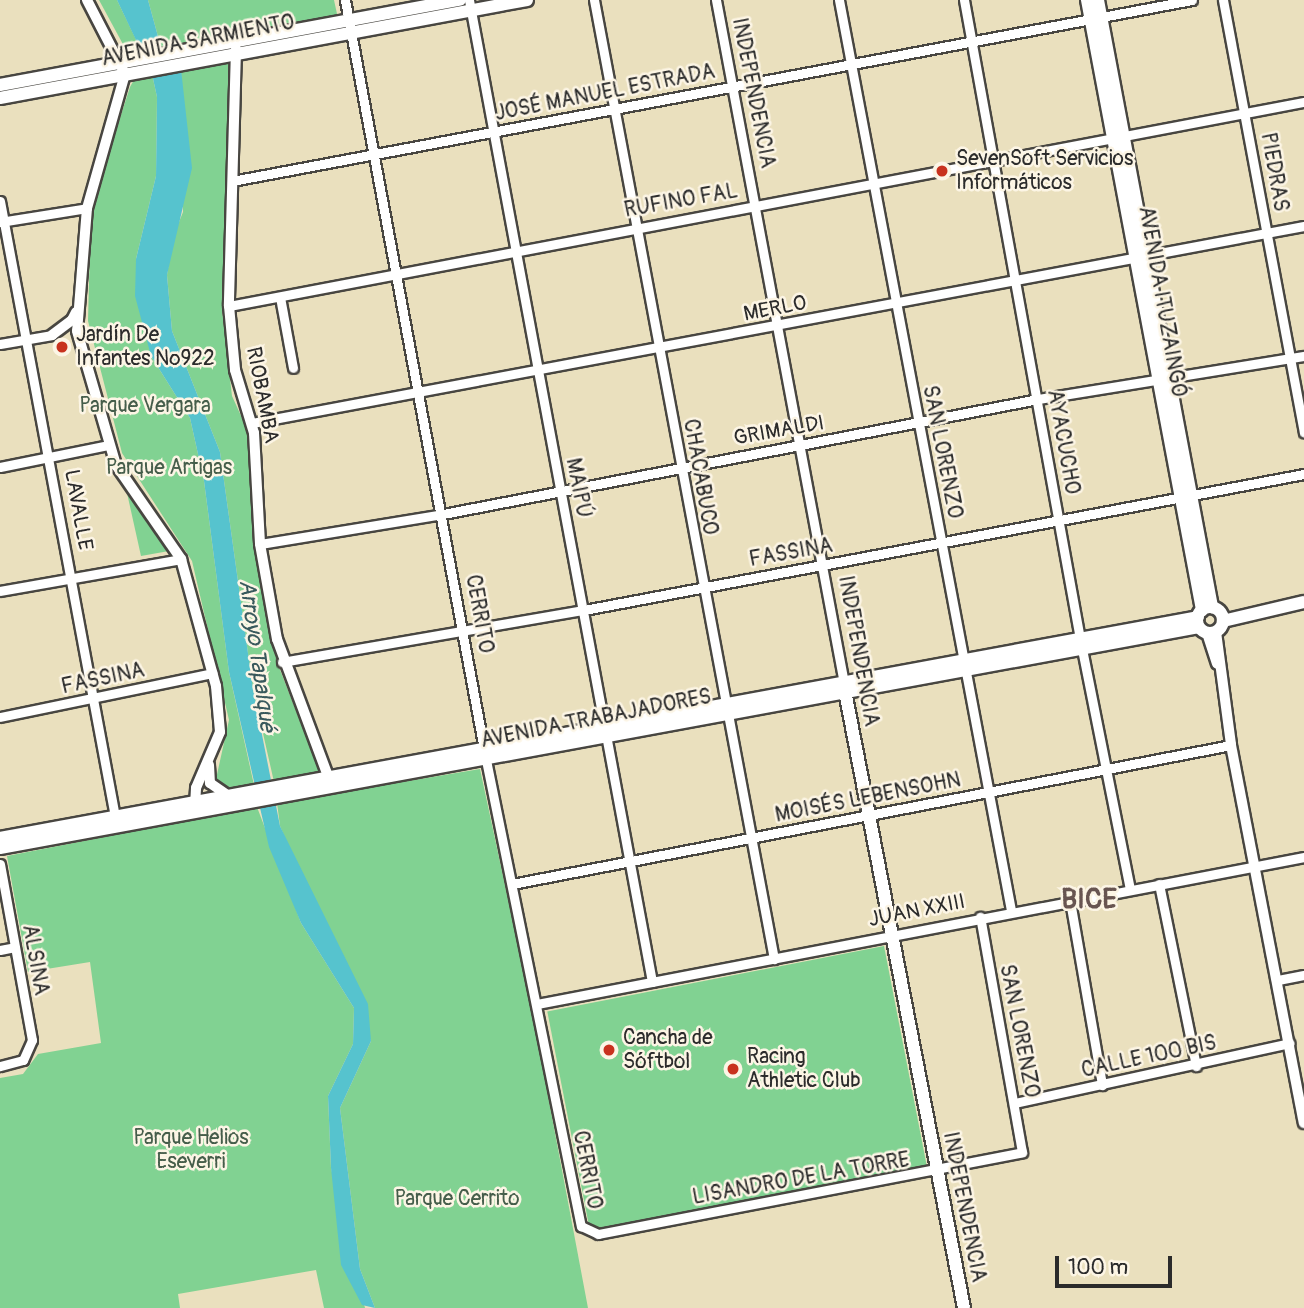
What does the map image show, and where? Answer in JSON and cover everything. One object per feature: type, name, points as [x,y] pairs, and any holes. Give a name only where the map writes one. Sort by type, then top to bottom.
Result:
[{"type":"main road","name":"AVENIDA SARMIENTO","points":[[349,27],[460,0]]},
{"type":"main road","name":"AVENIDA SARMIENTO","points":[[0,98],[237,47],[470,6],[527,0]]},
{"type":"main road","name":"AVENIDA ITUZAINGÓ","points":[[1087,0],[1096,18],[1184,499],[1210,620]]},
{"type":"main road","name":"AVENIDA ITUZAINGÓ","points":[[1096,18],[1098,0]]},
{"type":"main road","name":"AVENIDA SARMIENTO","points":[[0,85],[126,70],[134,58],[218,51]]},
{"type":"main road","name":"AVENIDA TRABAJADORES","points":[[0,838],[195,806],[230,797],[306,787],[1304,602]]},
{"type":"main road","name":"INDEPENDENCIA","points":[[845,688],[964,1308]]},
{"type":"main road","name":"AVENIDA TRABAJADORES","points":[[0,848],[115,820]]},
{"type":"street","points":[[87,0],[126,70],[87,208],[76,312],[81,347],[108,444],[120,473],[181,559],[212,673],[221,723],[195,806]]},
{"type":"street","name":"CERRITO","points":[[345,0],[465,632],[485,754],[578,1220],[586,1231]]},
{"type":"street","name":"CHACABUCO","points":[[594,0],[638,226],[702,587],[774,959]]},
{"type":"street","name":"INDEPENDENCIA","points":[[716,0],[845,688]]},
{"type":"street","name":"SAN LORENZO","points":[[839,0],[1011,910]]},
{"type":"street","name":"AYACUCHO","points":[[964,0],[1081,644],[1130,889]]},
{"type":"street","name":"JOSÉ MANUEL ESTRADA","points":[[232,181],[1192,0]]},
{"type":"street","name":"PIEDRAS","points":[[1223,0],[1304,432]]},
{"type":"street","name":"MAIPÚ","points":[[470,6],[652,982]]},
{"type":"street","name":"RIOBAMBA","points":[[237,47],[229,306],[236,381],[252,424],[260,544],[282,662],[330,782]]},
{"type":"street","name":"RUFINO FAL","points":[[229,306],[398,276],[874,181],[1304,102]]},
{"type":"street","name":"LAVALLE","points":[[0,201],[50,456],[115,820]]},
{"type":"street","points":[[2,222],[87,208]]},
{"type":"street","name":"MERLO","points":[[252,424],[1304,226]]},
{"type":"street","points":[[280,296],[293,368]]},
{"type":"street","points":[[52,335],[72,320],[76,312]]},
{"type":"street","points":[[0,344],[52,335],[67,337],[81,347]]},
{"type":"street","name":"GRIMALDI","points":[[260,544],[443,514],[1038,399],[1304,356]]},
{"type":"street","points":[[0,467],[108,444]]},
{"type":"street","name":"FASSINA","points":[[282,662],[465,632],[1184,499],[1304,474]]},
{"type":"street","points":[[0,591],[181,559]]},
{"type":"street","name":"AVENIDA ITUZAINGÓ","points":[[1210,620],[1231,745],[1302,1101],[1304,1123]]},
{"type":"street","name":"FASSINA","points":[[0,717],[93,700],[212,673]]},
{"type":"street","name":"MOISÉS LEBENSOHN","points":[[512,884],[1231,745]]},
{"type":"street","points":[[210,763],[210,783],[230,797]]},
{"type":"street","name":"JUAN XXIII","points":[[537,1004],[1011,910],[1304,857]]},
{"type":"street","name":"ALSINA","points":[[0,864],[32,1040],[23,1060],[0,1066]]},
{"type":"street","points":[[1159,884],[1195,1066]]},
{"type":"street","points":[[1070,901],[1102,1085]]},
{"type":"street","name":"SAN LORENZO","points":[[980,917],[1022,1153]]},
{"type":"street","points":[[0,950],[15,947]]},
{"type":"street","points":[[1278,980],[1304,975]]},
{"type":"street","name":"CALLE 100 BIS","points":[[1015,1103],[1195,1066],[1290,1043]]},
{"type":"street","name":"LISANDRO DE LA TORRE","points":[[586,1231],[598,1234],[936,1172],[1022,1153]]},
{"type":"green space","points":[[99,0],[117,0],[143,54],[125,48]]},
{"type":"green space","points":[[148,0],[334,0],[339,23],[162,51]]},
{"type":"green space","points":[[230,61],[222,310],[232,396],[247,429],[253,533],[277,662],[319,770],[314,776],[274,782],[253,689],[220,452],[172,331],[167,275],[173,237],[183,212],[181,69]]},
{"type":"green space","name":"Parque Vergara","points":[[152,74],[157,97],[156,176],[136,259],[151,356],[190,418],[204,481],[229,672],[254,785],[231,789],[216,779],[229,720],[192,561],[122,453],[88,321],[91,207],[130,87],[135,78]]},
{"type":"green space","points":[[125,484],[169,551],[141,556]]},
{"type":"green space","name":"Parque Cerrito","points":[[480,769],[532,1011],[588,1308],[375,1308],[360,1269],[340,1108],[371,1041],[280,826],[277,803]]},
{"type":"green space","name":"Parque Helios Eseverri","points":[[257,807],[301,923],[354,1008],[353,1044],[328,1096],[331,1168],[365,1308],[324,1308],[316,1270],[178,1294],[180,1308],[0,1308],[0,1078],[23,1074],[38,1054],[101,1043],[90,962],[28,972],[7,856]]},
{"type":"green space","name":"Racing Athletic Club","points":[[884,946],[927,1167],[590,1232],[547,1011]]},
{"type":"water","points":[[117,0],[148,0],[162,51],[181,69],[192,168],[167,275],[172,331],[220,452],[253,689],[280,826],[368,1004],[371,1041],[340,1108],[360,1269],[375,1308],[362,1305],[341,1265],[331,1168],[328,1096],[353,1044],[354,1008],[301,923],[269,847],[229,672],[204,481],[190,418],[151,356],[135,296],[136,259],[156,176],[157,97],[152,74]]},
{"type":"place","name":"SevenSoft Servicios Informáticos","points":[[942,171]]},
{"type":"place","name":"Jardín De Infantes Nº922","points":[[62,347]]},
{"type":"place","name":"Cancha de Sóftbol","points":[[609,1050]]},
{"type":"place","name":"Racing Athletic Club","points":[[733,1069]]},
{"type":"district","name":"BICE","points":[[1089,900]]},
{"type":"park label","name":"Parque Artigas","points":[[169,468]]},
{"type":"water label","name":"Arroyo Tapalqué","points":[[257,656]]}]
